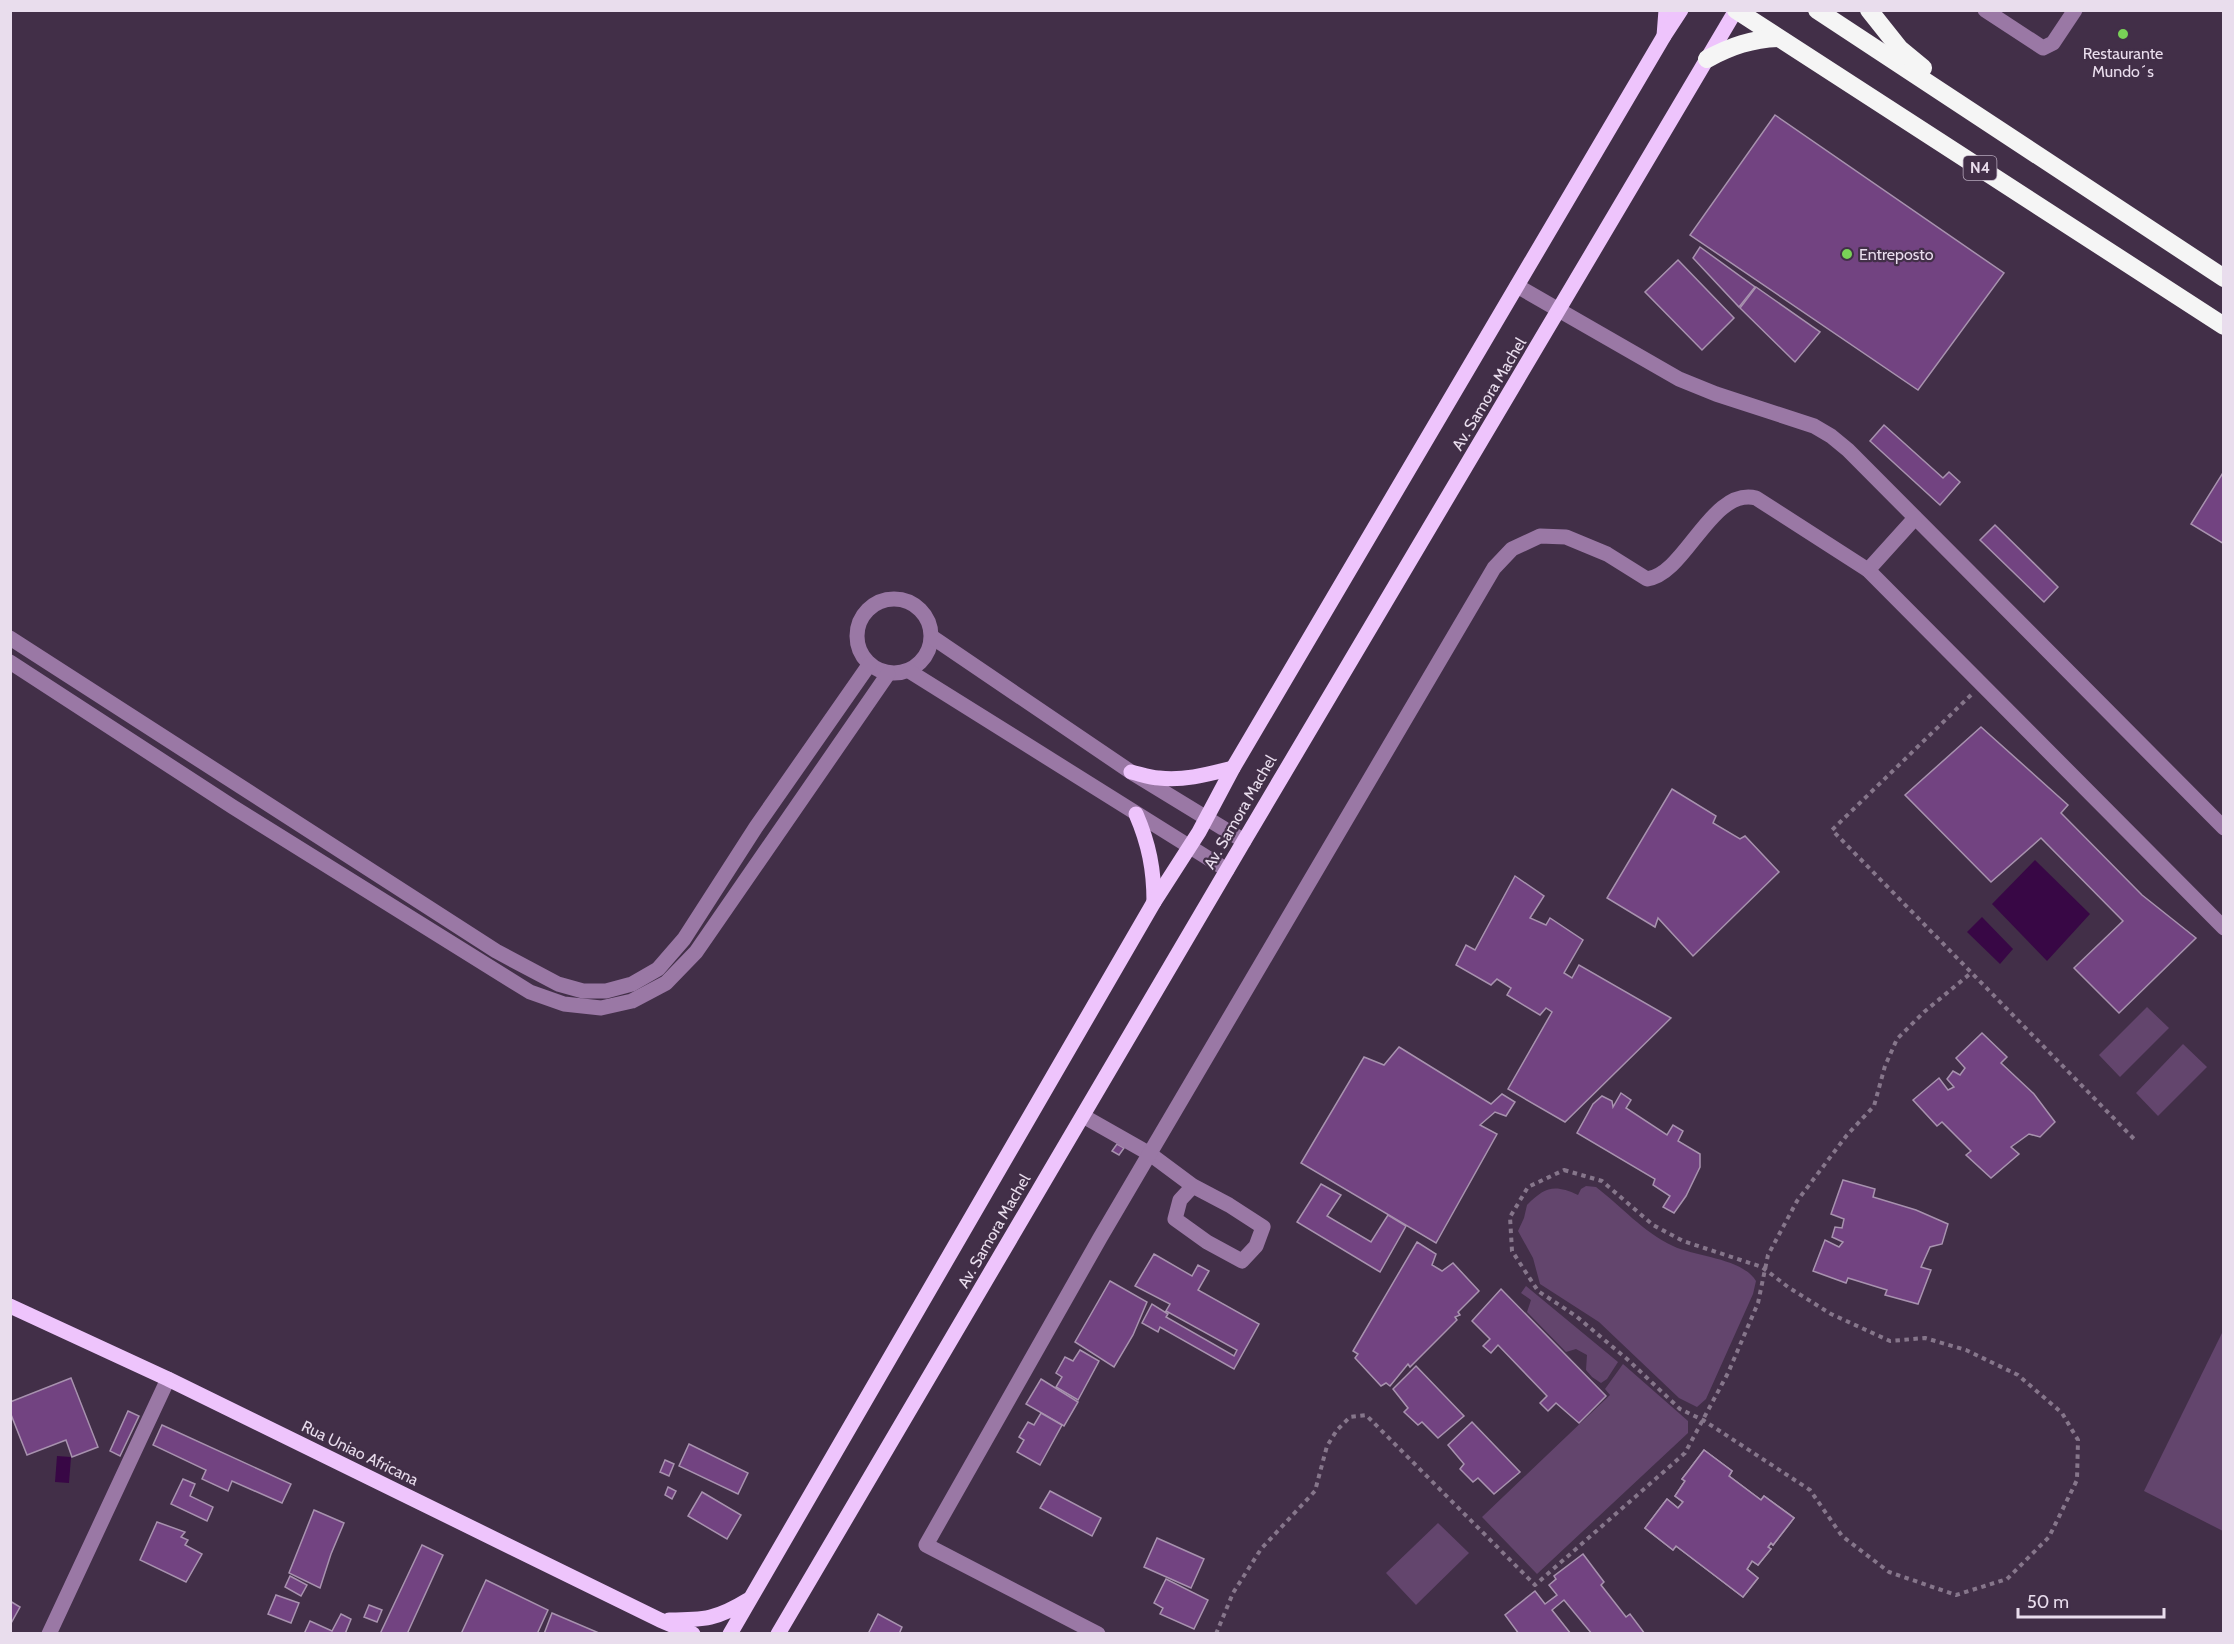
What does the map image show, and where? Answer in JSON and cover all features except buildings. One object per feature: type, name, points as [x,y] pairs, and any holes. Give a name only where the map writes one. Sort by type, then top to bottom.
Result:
[{"type":"highway","name":"N4","points":[[1736,10],[2223,326]]},
{"type":"highway","name":"N4","points":[[1817,10],[2223,278]]},
{"type":"highway","points":[[1869,10],[1900,49],[1997,128]]},
{"type":"highway","points":[[1707,59],[1742,43],[1778,38]]},
{"type":"main road","points":[[1664,36],[1666,10]]},
{"type":"main road","name":"Av. Samora Machel","points":[[730,1634],[1154,902],[1191,845],[1233,768],[1681,10]]},
{"type":"main road","name":"Av. Samora Machel","points":[[778,1634],[1736,10]]},
{"type":"main road","points":[[1131,772],[1159,778],[1179,778],[1206,775],[1233,768]]},
{"type":"main road","points":[[1136,814],[1146,836],[1151,855],[1154,902]]},
{"type":"main road","name":"Rua Uniao Africana","points":[[10,1306],[168,1379],[660,1620],[693,1634]]},
{"type":"main road","points":[[660,1620],[701,1620],[725,1614],[751,1599]]},
{"type":"main road","points":[[788,1616],[789,1634]]},
{"type":"street","points":[[1985,10],[2002,15],[2043,48],[2053,43],[2075,10]]},
{"type":"street","points":[[1517,286],[1679,379],[1716,394],[1814,426],[1848,450],[2223,828]]},
{"type":"street","points":[[1098,1634],[926,1545],[1150,1154],[1494,568],[1512,549],[1540,536],[1566,537],[1607,554],[1647,579],[1652,578],[1675,560],[1725,503],[1747,496],[1756,498],[1868,570],[2223,928]]},
{"type":"street","points":[[1868,570],[1915,518]]},
{"type":"street","points":[[888,599],[910,602],[926,616],[932,637],[926,657],[909,671],[888,674],[869,665],[857,647],[857,625],[869,608],[888,599]]},
{"type":"street","points":[[932,637],[1131,772],[1244,841]]},
{"type":"street","points":[[10,638],[496,951],[558,984],[583,991],[606,991],[632,984],[658,969],[684,939],[756,827],[869,665]]},
{"type":"street","points":[[10,662],[233,807],[530,992],[564,1004],[601,1008],[632,1001],[666,983],[696,952],[888,674]]},
{"type":"street","points":[[909,671],[1136,814],[1191,845],[1227,870]]},
{"type":"street","points":[[1083,1116],[1150,1154],[1193,1186],[1263,1227],[1256,1246],[1242,1261],[1207,1242],[1175,1220],[1180,1200],[1193,1186]]},
{"type":"street","points":[[49,1634],[168,1379]]},
{"type":"path","points":[[1982,684],[1832,830],[2136,1142]]},
{"type":"path","points":[[1216,1634],[1233,1593],[1261,1550],[1315,1491],[1327,1446],[1337,1430],[1350,1417],[1366,1415],[1535,1585],[1685,1453],[1728,1373],[1758,1303],[1768,1255],[1797,1201],[1847,1135],[1874,1106],[1885,1066],[1897,1039],[1924,1012],[1971,973]]},
{"type":"path","points":[[1564,1170],[1602,1181],[1653,1226],[1683,1241],[1765,1270],[1831,1314],[1890,1341],[1926,1338],[1966,1350],[2018,1375],[2062,1413],[2078,1440],[2077,1480],[2049,1537],[2007,1579],[1956,1595],[1889,1572],[1842,1536],[1810,1490],[1703,1419],[1680,1408],[1576,1316],[1538,1291],[1512,1251],[1510,1217],[1528,1187],[1564,1170]]},
{"type":"shaded area","points":[[2035,860],[2090,914],[2047,961],[1992,904]]},
{"type":"shaded area","points":[[1982,917],[2013,949],[2000,964],[1967,932]]},
{"type":"shaded area","points":[[2147,1007],[2169,1028],[2120,1077],[2099,1055]]},
{"type":"shaded area","points":[[2183,1044],[2207,1067],[2158,1116],[2136,1093]]},
{"type":"shaded area","points":[[1586,1186],[1596,1187],[1662,1240],[1683,1250],[1740,1267],[1756,1281],[1753,1294],[1706,1399],[1697,1407],[1679,1398],[1599,1322],[1540,1284],[1533,1258],[1518,1231],[1527,1205],[1539,1194],[1550,1189],[1562,1189],[1578,1195]]},
{"type":"shaded area","points":[[1526,1286],[1618,1362],[1607,1379],[1601,1383],[1592,1377],[1586,1370],[1587,1355],[1576,1349],[1566,1352],[1527,1312],[1531,1300],[1521,1293]]},
{"type":"shaded area","points":[[2223,1331],[2223,1531],[2144,1491]]},
{"type":"shaded area","points":[[1623,1364],[1688,1421],[1688,1433],[1537,1574],[1482,1517],[1610,1395],[1605,1389]]},
{"type":"shaded area","points":[[57,1456],[71,1457],[69,1483],[55,1482]]},
{"type":"shaded area","points":[[1438,1523],[1469,1553],[1416,1605],[1386,1573]]},
{"type":"place","name":"Restaurante Mundo´s","points":[[2123,34]]},
{"type":"place","name":"Entreposto","points":[[1847,254]]}]
